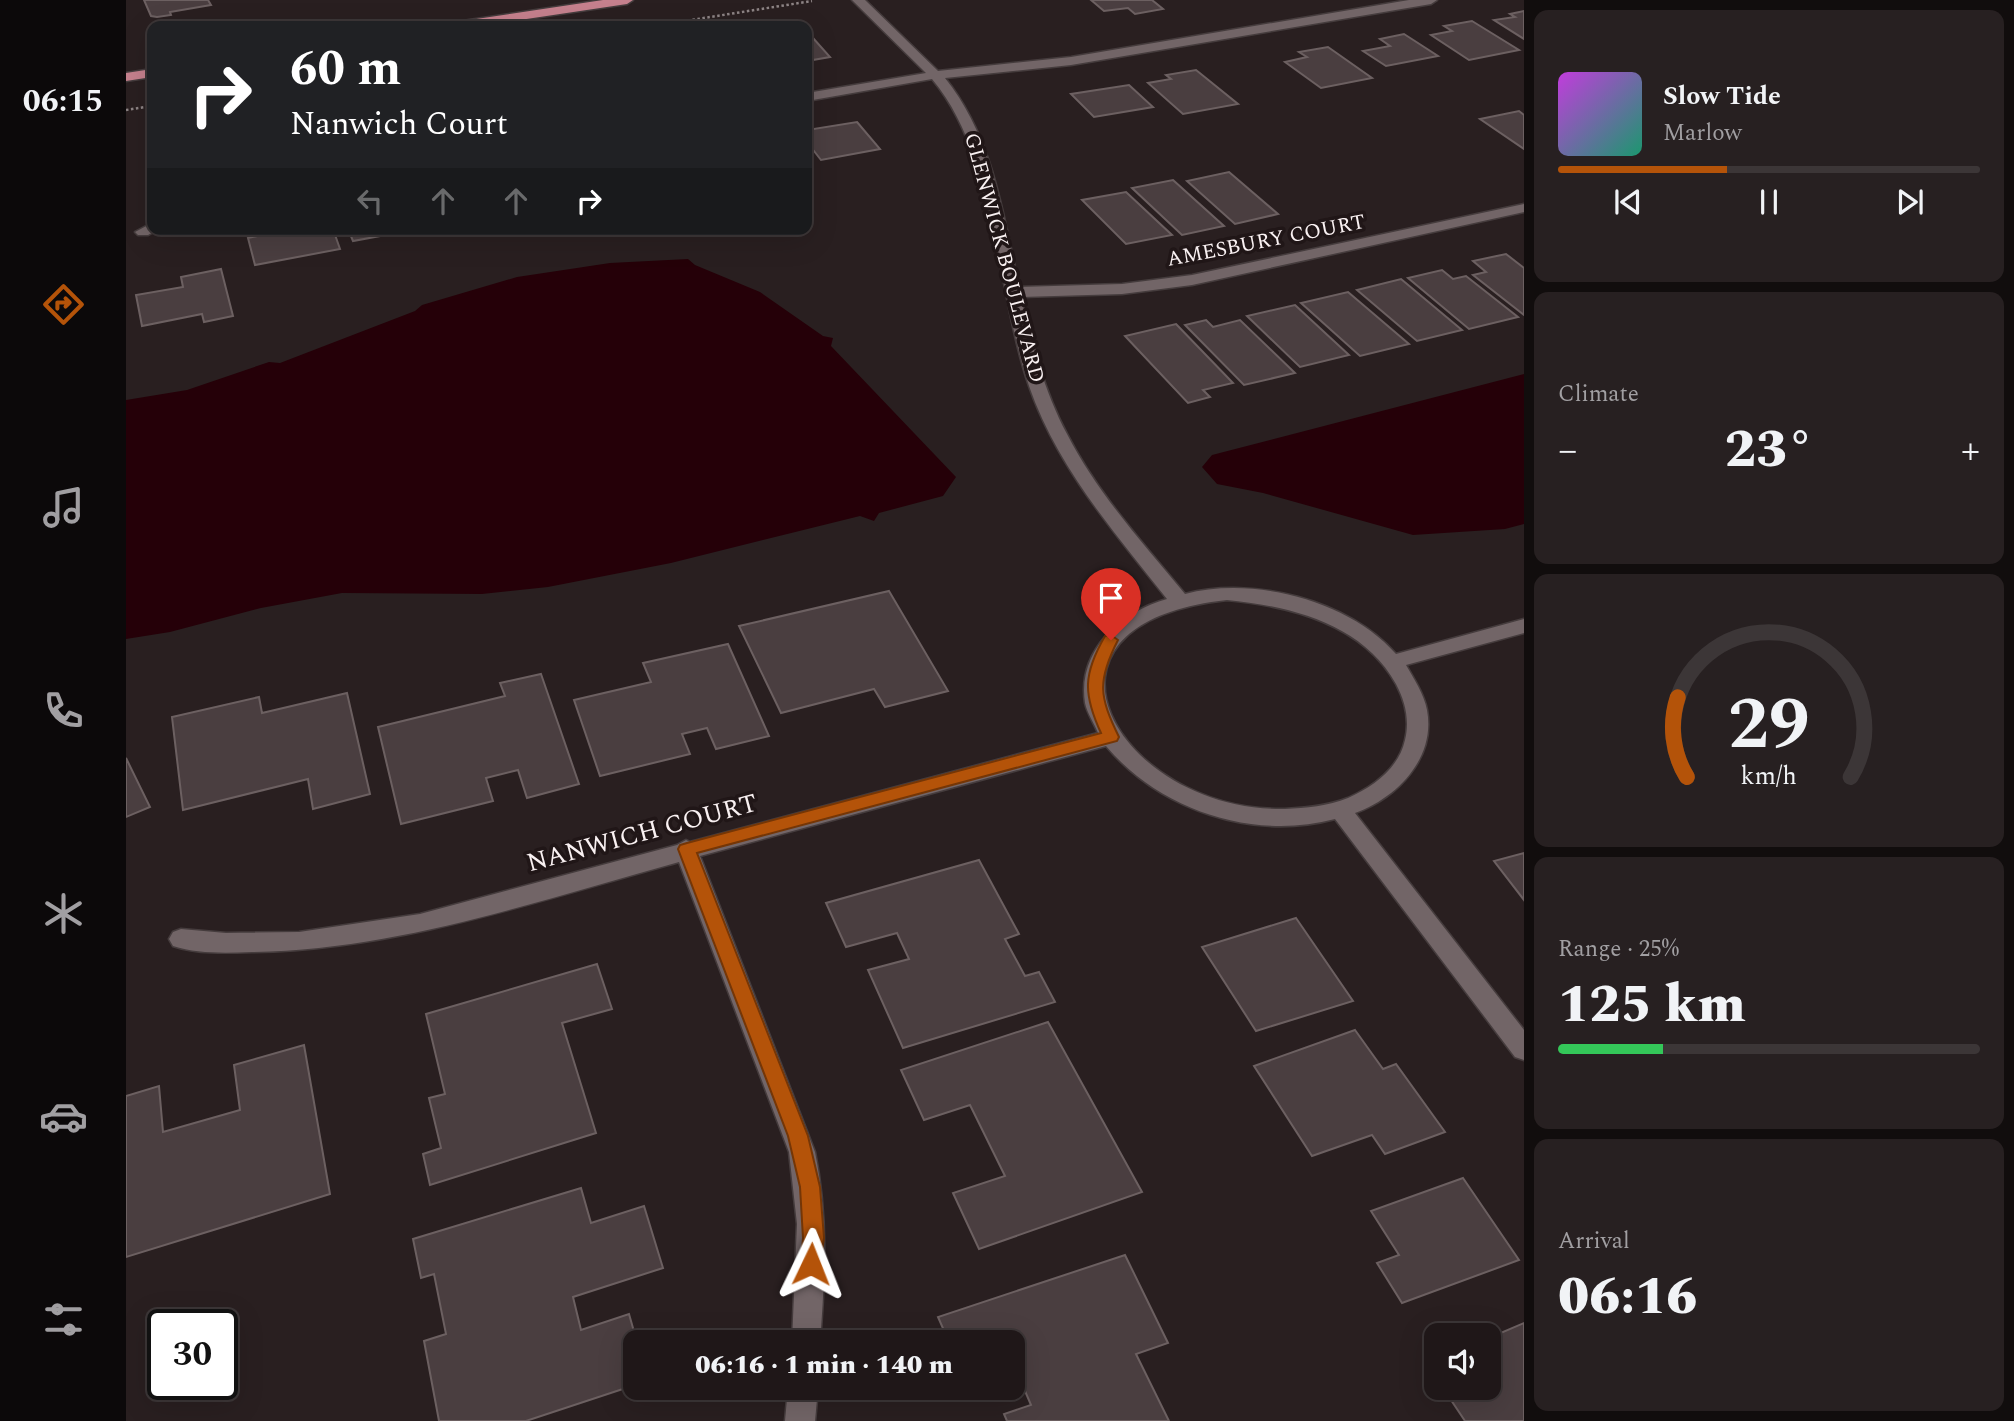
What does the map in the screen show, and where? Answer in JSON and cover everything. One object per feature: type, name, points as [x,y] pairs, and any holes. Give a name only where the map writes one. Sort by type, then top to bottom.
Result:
[{"type":"main road","points":[[489,21],[628,0]]},
{"type":"main road","points":[[126,77],[147,74]]},
{"type":"street","name":"GLENWICK BOULEVARD","points":[[858,0],[934,75],[960,108],[978,144],[1028,359],[1047,411],[1090,483],[1179,600]]},
{"type":"street","points":[[812,96],[934,75],[1004,70],[1071,61],[1431,0]]},
{"type":"street","name":"AMESBURY COURT","points":[[1013,292],[1122,289],[1192,280],[1524,208]]},
{"type":"street","points":[[1227,594],[1261,596],[1294,603],[1342,623],[1369,641],[1391,662],[1414,701],[1417,714],[1416,741],[1406,765],[1386,787],[1357,804],[1340,810],[1282,818],[1219,809],[1163,785],[1133,762],[1111,737],[1097,708],[1095,693],[1097,665],[1120,629],[1133,620],[1179,600],[1227,594]]},
{"type":"street","points":[[1391,662],[1524,626]]},
{"type":"street","name":"NANWICH COURT","points":[[181,939],[226,943],[299,943],[420,923],[1111,737]]},
{"type":"street","points":[[1340,810],[1524,1049]]},
{"type":"street","points":[[687,849],[802,1152],[810,1187],[813,1238],[807,1330]]},
{"type":"street","points":[[800,1421],[802,1400]]},
{"type":"path","points":[[685,21],[812,1]]},
{"type":"path","points":[[126,110],[147,107]]},
{"type":"shaded area","points":[[688,259],[695,265],[760,292],[823,336],[833,338],[831,346],[956,477],[943,496],[879,513],[874,521],[860,516],[671,563],[548,587],[482,594],[342,593],[261,608],[170,632],[126,639],[126,400],[187,390],[269,362],[280,363],[415,311],[422,305],[517,277],[610,263]]},
{"type":"shaded area","points":[[1524,374],[1524,524],[1505,529],[1413,535],[1263,493],[1217,484],[1202,467],[1212,455]]},
{"type":"building","points":[[144,0],[208,0],[211,5],[157,17],[151,16]]},
{"type":"building","points":[[1091,0],[1152,0],[1163,9],[1135,14],[1128,8],[1104,11]]},
{"type":"building","points":[[1524,11],[1524,39],[1494,20],[1515,17],[1510,14]]},
{"type":"building","points":[[1472,21],[1519,50],[1469,60],[1431,35],[1452,31],[1444,26]]},
{"type":"building","points":[[1404,34],[1438,56],[1386,66],[1363,51],[1390,46],[1380,39]]},
{"type":"building","points":[[813,38],[830,57],[812,60]]},
{"type":"building","points":[[1328,47],[1372,78],[1321,88],[1285,62],[1307,57],[1299,52]]},
{"type":"building","points":[[1196,70],[1238,104],[1183,114],[1148,83],[1171,79],[1166,75]]},
{"type":"building","points":[[1129,85],[1153,107],[1094,117],[1071,94]]},
{"type":"building","points":[[1519,111],[1524,115],[1524,149],[1480,119]]},
{"type":"building","points":[[857,122],[880,149],[821,160],[812,148],[812,129]]},
{"type":"building","points":[[1229,172],[1278,214],[1235,224],[1187,181]]},
{"type":"building","points":[[1173,180],[1224,226],[1182,235],[1132,188]]},
{"type":"building","points":[[1126,192],[1172,235],[1126,244],[1082,200]]},
{"type":"building","points":[[262,235],[335,235],[340,249],[255,265],[248,238]]},
{"type":"building","points":[[350,235],[386,235],[353,241]]},
{"type":"building","points":[[1506,254],[1524,268],[1524,315],[1473,275],[1486,272],[1473,261]]},
{"type":"building","points":[[221,269],[233,316],[204,322],[202,314],[142,326],[136,295],[183,287],[181,277]]},
{"type":"building","points":[[1442,270],[1453,279],[1466,276],[1518,317],[1469,329],[1408,278]]},
{"type":"building","points":[[1401,279],[1462,330],[1417,341],[1357,290]]},
{"type":"building","points":[[1348,292],[1409,344],[1360,356],[1301,303]]},
{"type":"building","points":[[1295,305],[1349,355],[1300,367],[1247,316]]},
{"type":"building","points":[[1206,320],[1213,327],[1240,320],[1295,373],[1244,385],[1185,325]]},
{"type":"building","points":[[1176,324],[1233,383],[1203,390],[1210,397],[1188,403],[1125,336]]},
{"type":"building","points":[[889,591],[948,691],[885,707],[874,689],[781,713],[739,626]]},
{"type":"building","points":[[728,644],[769,736],[716,749],[707,728],[682,734],[690,754],[600,776],[574,700],[651,682],[643,663]]},
{"type":"building","points":[[541,674],[579,784],[527,798],[518,770],[486,778],[493,801],[401,824],[378,727],[505,696],[500,683]]},
{"type":"building","points":[[347,693],[370,794],[313,809],[308,779],[183,810],[172,717],[259,697],[262,713]]},
{"type":"building","points":[[126,758],[150,807],[126,817]]},
{"type":"building","points":[[1524,853],[1524,900],[1494,861]]},
{"type":"building","points":[[979,860],[1019,934],[1005,939],[1025,976],[1039,972],[1055,1002],[903,1048],[868,970],[909,959],[897,933],[846,947],[826,903]]},
{"type":"building","points":[[1296,918],[1353,1001],[1256,1031],[1202,947]]},
{"type":"building","points":[[597,964],[612,1009],[562,1023],[596,1133],[430,1185],[423,1154],[441,1148],[429,1098],[445,1094],[426,1014]]},
{"type":"building","points":[[1048,1022],[1142,1192],[979,1249],[953,1193],[1005,1176],[970,1105],[924,1120],[901,1070]]},
{"type":"building","points":[[1355,1030],[1383,1069],[1396,1064],[1445,1132],[1385,1154],[1372,1135],[1312,1156],[1254,1066]]},
{"type":"building","points":[[304,1045],[330,1194],[126,1257],[126,1096],[159,1086],[163,1132],[240,1110],[234,1065]]},
{"type":"building","points":[[1463,1178],[1519,1260],[1402,1303],[1377,1263],[1399,1255],[1371,1211]]},
{"type":"building","points":[[581,1188],[591,1223],[644,1206],[663,1268],[573,1297],[581,1330],[629,1314],[634,1330],[623,1330],[623,1389],[526,1421],[439,1421],[424,1341],[446,1334],[434,1274],[421,1278],[413,1239]]},
{"type":"building","points":[[1125,1255],[1168,1343],[1136,1354],[1169,1421],[1007,1421],[1004,1414],[1031,1405],[1025,1391],[1025,1330],[944,1330],[938,1317]]},
{"type":"building","points":[[1524,1323],[1524,1421],[1465,1421],[1451,1400],[1501,1400],[1501,1333]]},
{"type":"route","points":[[811,1264],[813,1238],[810,1187],[798,1136],[687,849],[1111,737],[1097,708],[1095,693],[1097,665],[1111,640]]}]
